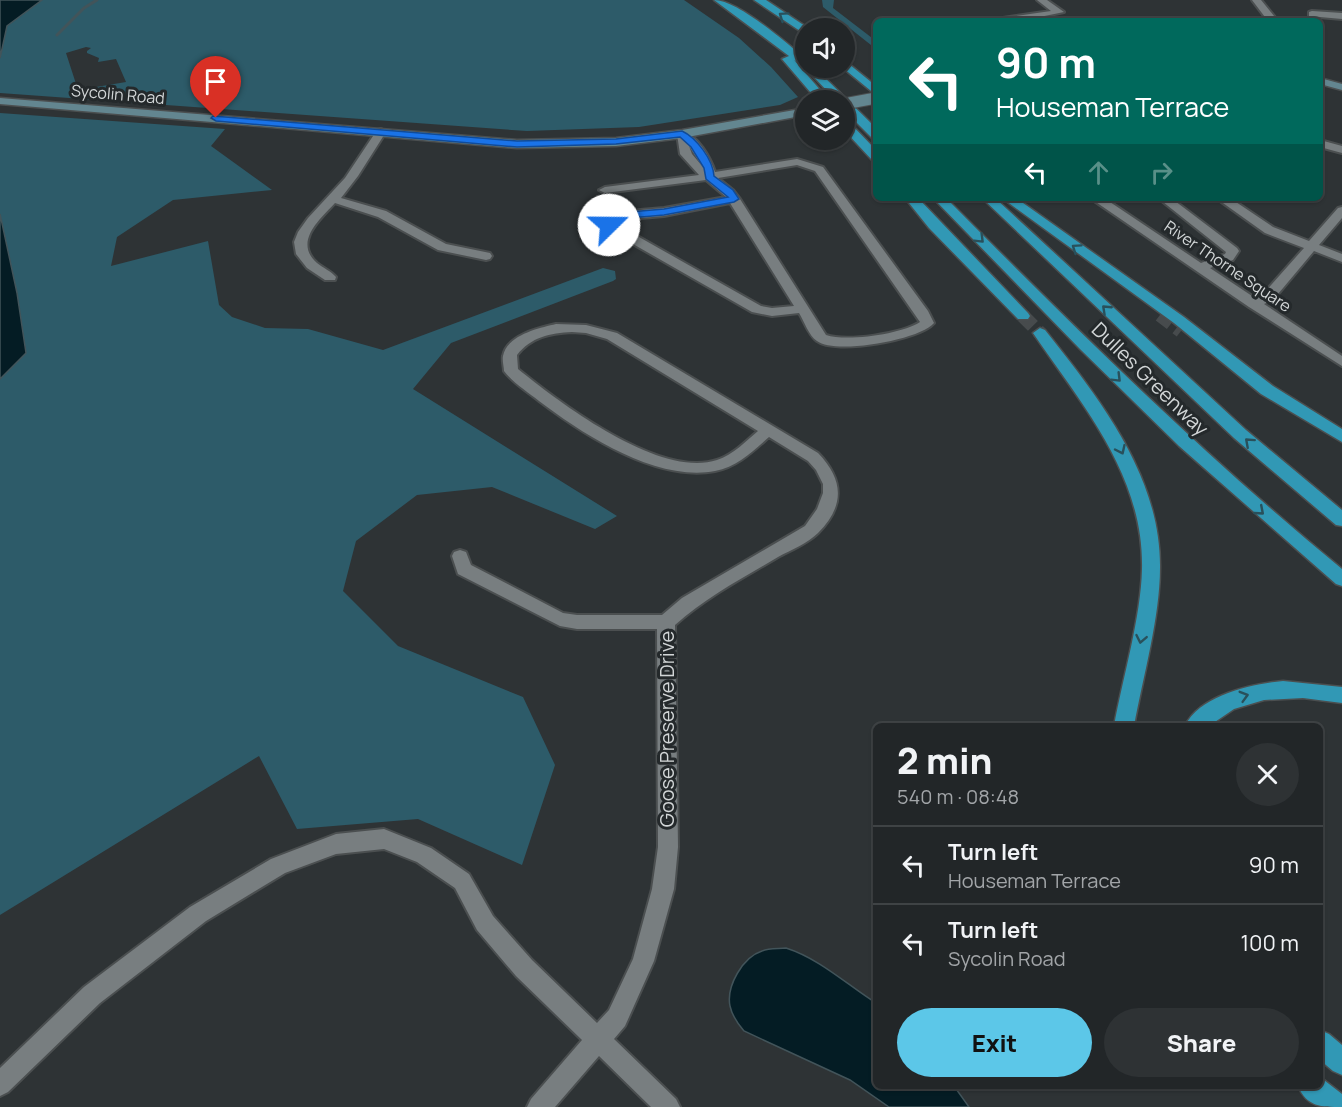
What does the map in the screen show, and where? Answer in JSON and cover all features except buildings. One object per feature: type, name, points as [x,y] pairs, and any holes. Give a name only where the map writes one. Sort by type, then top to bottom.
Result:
[{"type":"highway","points":[[718,0],[795,55]]},
{"type":"highway","points":[[759,0],[795,25]]},
{"type":"highway","points":[[749,22],[814,90]]},
{"type":"highway","points":[[855,73],[873,90]]},
{"type":"highway","points":[[819,78],[831,90]]},
{"type":"highway","points":[[855,114],[873,132]]},
{"type":"highway","points":[[855,135],[873,154]]},
{"type":"highway","points":[[914,201],[1006,298],[1008,310],[1020,317]]},
{"type":"highway","name":"Dulles Greenway","points":[[942,201],[1158,419],[1265,515],[1342,579]]},
{"type":"highway","name":"Dulles Greenway","points":[[991,201],[1240,434],[1342,520]]},
{"type":"highway","points":[[1012,201],[1151,300],[1267,390],[1342,436]]},
{"type":"highway","points":[[1151,300],[1160,315]]},
{"type":"highway","points":[[1181,331],[1194,341],[1225,356]]},
{"type":"highway","points":[[1036,334],[1058,355],[1101,414],[1120,446],[1146,517],[1151,560],[1148,598],[1125,723]]},
{"type":"highway","points":[[1198,723],[1204,716],[1223,704],[1257,692],[1302,689],[1342,695]]},
{"type":"highway","points":[[1323,1046],[1342,1062]]},
{"type":"highway","points":[[1315,1089],[1337,1107]]},
{"type":"main road","points":[[1323,76],[1342,81]]},
{"type":"main road","points":[[1323,82],[1342,87]]},
{"type":"main road","points":[[855,101],[873,98]]},
{"type":"main road","name":"Sycolin Road","points":[[0,101],[517,144],[563,145],[682,134],[795,113]]},
{"type":"street","points":[[1022,18],[1059,12],[1041,0]]},
{"type":"street","points":[[1256,0],[1271,18]]},
{"type":"street","points":[[1312,14],[1342,16]]},
{"type":"street","points":[[330,277],[309,264],[303,255],[300,242],[307,225],[350,179],[381,132]]},
{"type":"street","points":[[605,189],[658,185],[710,177],[796,162],[816,166],[927,320],[925,326],[917,330],[845,342],[830,343],[821,338],[734,199],[710,177],[709,168],[695,145],[682,134]]},
{"type":"street","points":[[1323,144],[1342,150]]},
{"type":"street","points":[[333,199],[360,205],[382,214],[442,247],[486,256]]},
{"type":"street","points":[[734,199],[664,212],[629,215],[610,221],[609,225],[614,230],[757,309],[772,312],[802,309]]},
{"type":"street","name":"River Thorne Square","points":[[1101,201],[1342,362]]},
{"type":"street","points":[[1168,201],[1233,251],[1230,257],[1201,267]]},
{"type":"street","points":[[1226,201],[1269,230],[1342,258]]},
{"type":"street","points":[[1254,304],[1268,297],[1342,211]]},
{"type":"street","name":"Goose Preserve Drive","points":[[539,1107],[617,1018],[643,961],[663,889],[668,847],[666,622],[688,603],[811,530],[825,513],[832,491],[823,466],[813,457],[768,430],[602,331],[578,326],[558,328],[520,342],[510,355],[511,371],[594,432],[672,466],[686,469],[717,466],[729,460],[768,430]]},
{"type":"street","points":[[460,556],[464,569],[561,619],[577,622],[666,622]]},
{"type":"street","points":[[0,1084],[92,995],[198,914],[278,866],[336,844],[384,839],[424,855],[462,881],[485,923],[524,968],[668,1107]]},
{"type":"shaded area","points":[[0,0],[42,0],[7,26],[0,58]]},
{"type":"shaded area","points":[[42,0],[684,0],[739,38],[771,67],[795,94],[795,98],[780,105],[639,127],[527,131],[0,93],[0,53],[7,26]],"holes":[[[86,47],[91,48],[87,51],[99,58],[98,62],[116,59],[126,82],[78,90],[66,53]]]},
{"type":"shaded area","points":[[822,0],[834,0],[833,8],[846,18],[837,18],[823,7]]},
{"type":"shaded area","points":[[855,25],[873,39],[873,47],[855,32]]},
{"type":"shaded area","points":[[0,113],[225,129],[211,146],[272,190],[173,200],[117,237],[111,266],[208,241],[219,305],[232,317],[265,328],[308,329],[383,350],[603,268],[615,271],[616,279],[613,281],[451,343],[413,389],[617,516],[595,529],[492,487],[417,495],[356,541],[343,591],[398,646],[523,697],[555,765],[522,865],[418,819],[297,829],[259,756],[0,915],[0,379],[26,353],[17,293],[0,214]]},
{"type":"shaded area","points":[[0,214],[17,293],[26,353],[0,379]]},
{"type":"shaded area","points":[[786,948],[798,953],[822,965],[873,1001],[873,1089],[956,1089],[969,1107],[889,1107],[850,1080],[744,1031],[737,1023],[730,1006],[729,998],[733,981],[748,959],[768,949]]},
{"type":"waterway","points":[[57,35],[84,8],[97,0]]},
{"type":"tunnel","points":[[1160,315],[1181,331]]},
{"type":"tunnel","points":[[1023,316],[1040,333]]},
{"type":"route","points":[[216,118],[517,144],[563,145],[616,142],[682,134],[695,145],[709,168],[710,177],[734,199],[664,212],[629,215],[610,221],[609,225]]}]
